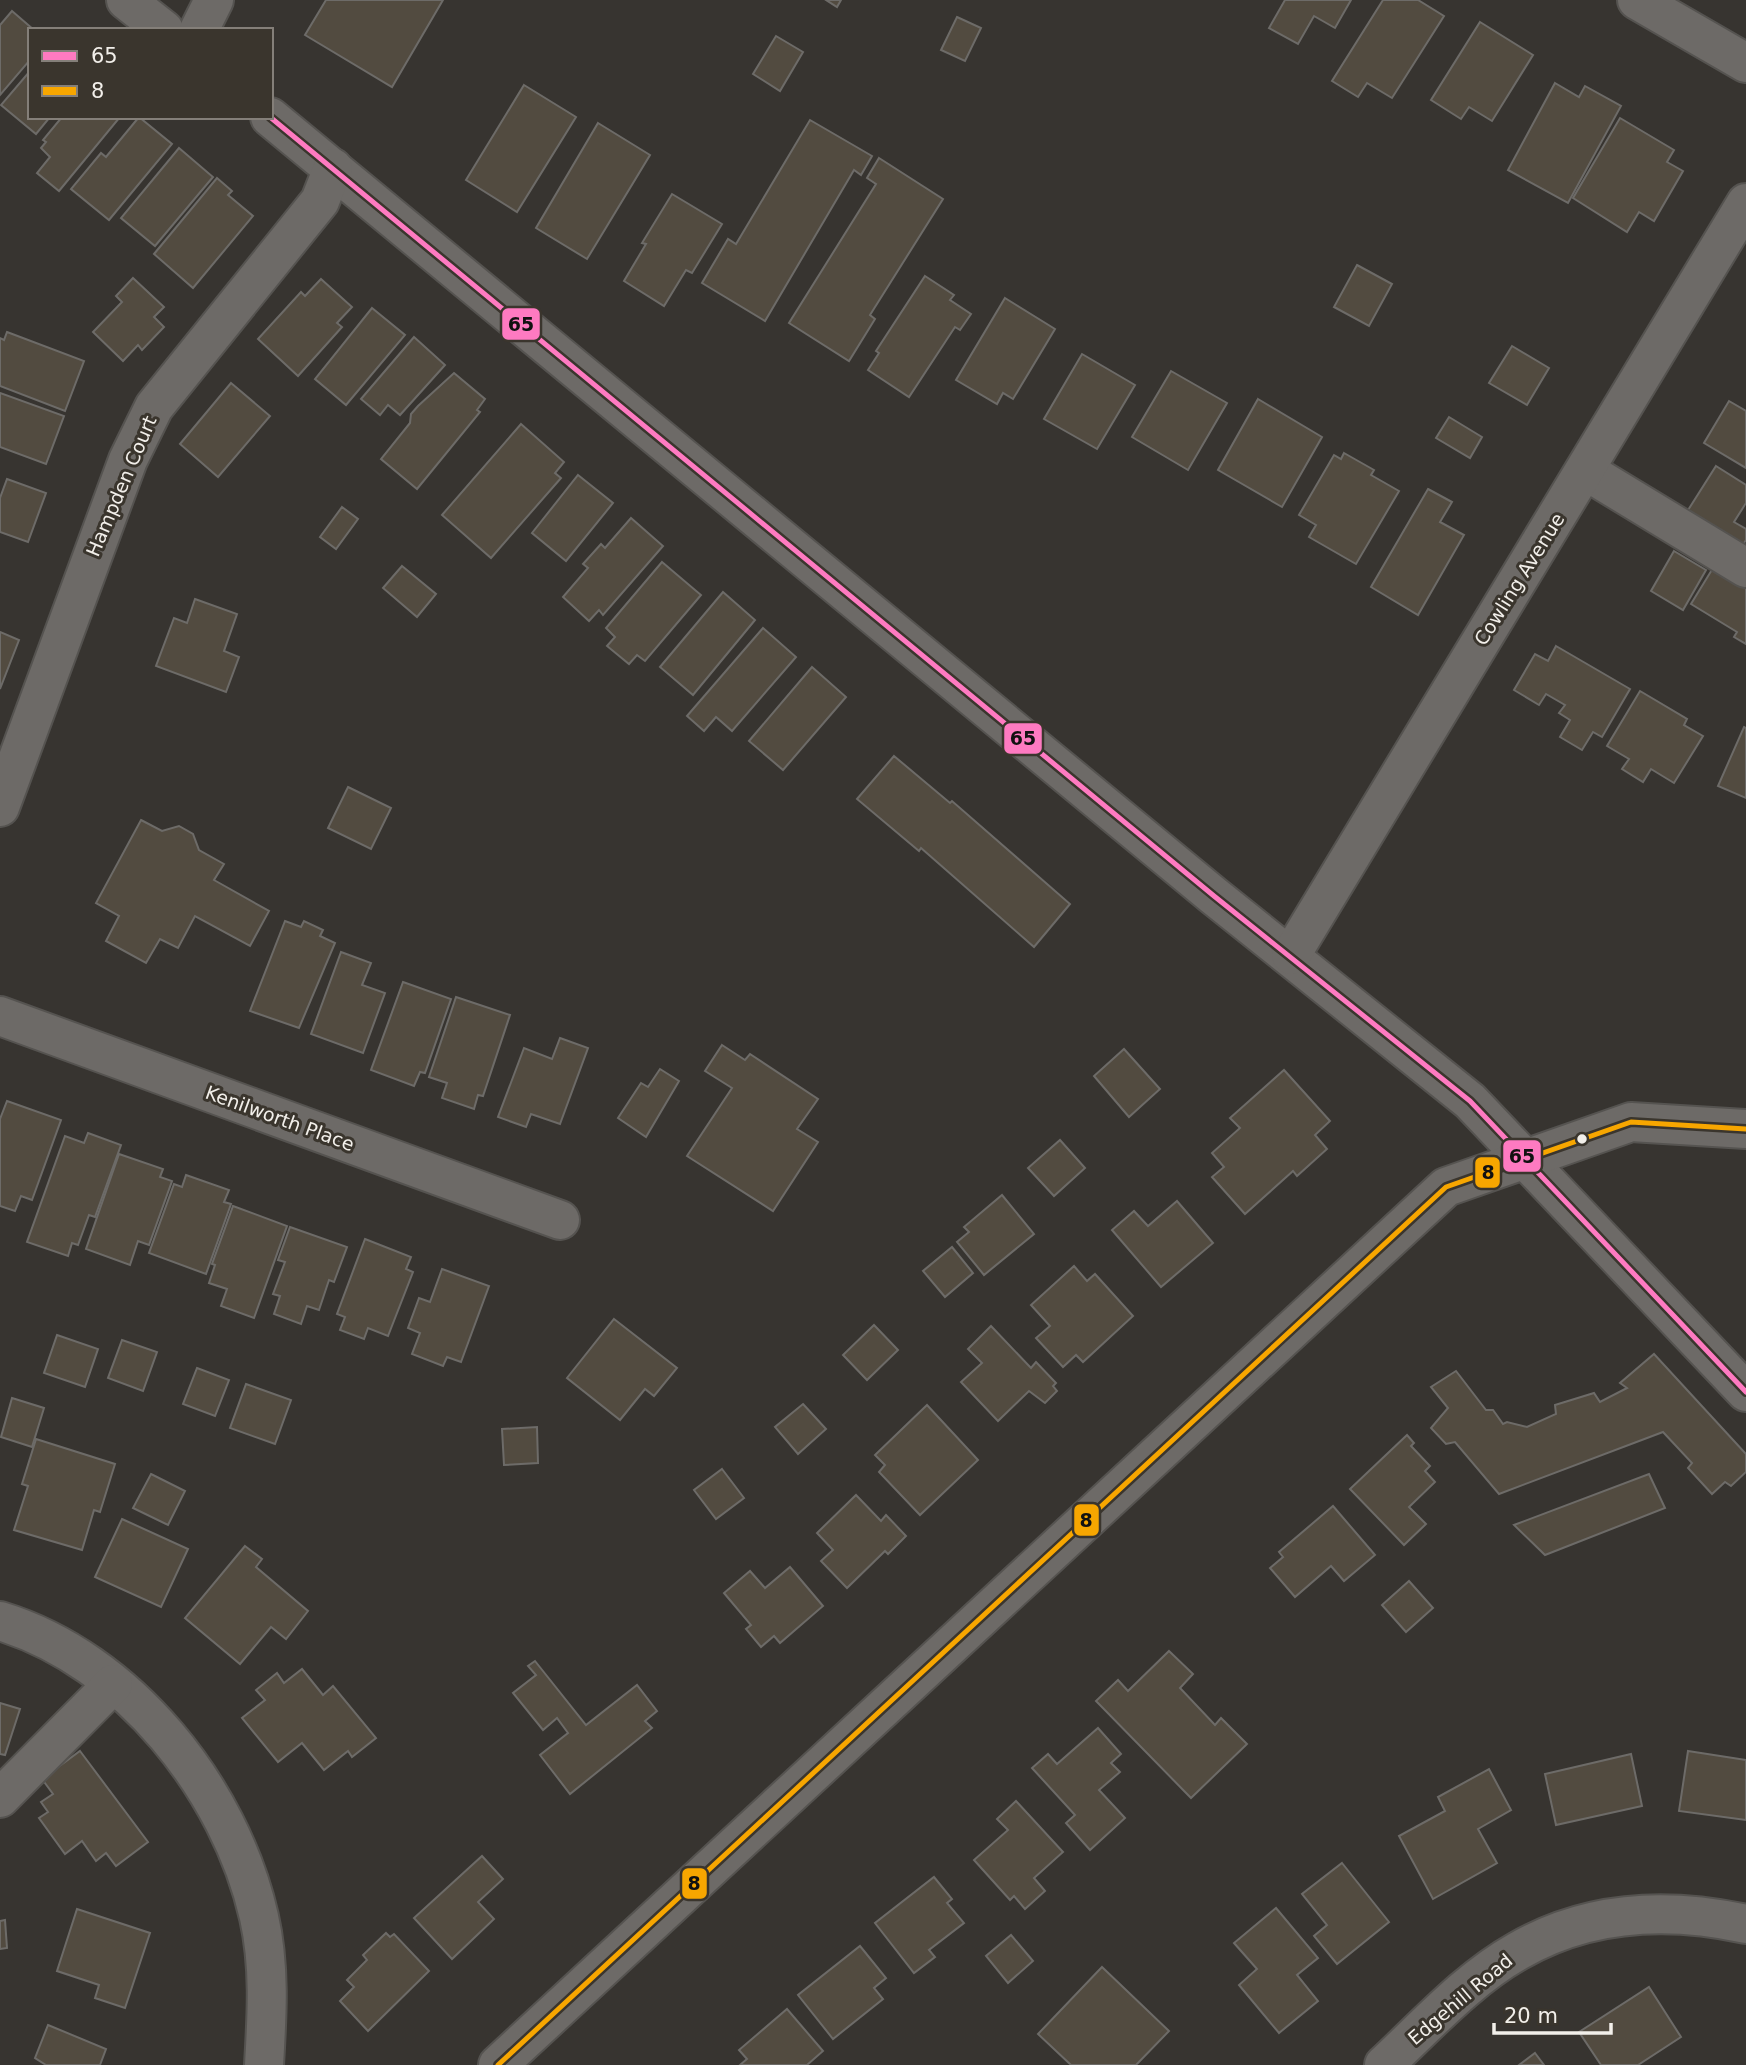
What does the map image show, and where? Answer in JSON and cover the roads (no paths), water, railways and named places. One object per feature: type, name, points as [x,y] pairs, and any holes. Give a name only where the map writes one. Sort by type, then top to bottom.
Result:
[{"type":"street","points":[[126,0],[161,28]]},
{"type":"street","points":[[200,28],[214,0]]},
{"type":"street","points":[[1637,0],[1746,63]]},
{"type":"street","points":[[272,119],[1214,897],[1291,955],[1470,1101],[1746,1392]]},
{"type":"street","name":"Hampden Court","points":[[0,807],[128,460],[154,407],[320,201],[333,168]]},
{"type":"street","name":"Cowling Avenue","points":[[1291,955],[1746,203]]},
{"type":"street","points":[[1586,471],[1746,568]]},
{"type":"street","name":"Kenilworth Place","points":[[0,1016],[560,1220]]},
{"type":"street","points":[[498,2065],[1446,1187],[1523,1157],[1630,1122],[1746,1129]]},
{"type":"street","points":[[0,1621],[66,1651],[113,1684],[178,1747],[204,1784],[228,1826],[246,1872],[259,1918],[269,1992],[264,2065]]},
{"type":"street","points":[[0,1798],[113,1684]]},
{"type":"street","name":"Edgehill Road","points":[[1384,2065],[1463,1991],[1516,1951],[1553,1934],[1591,1921],[1672,1912],[1746,1924]]}]
